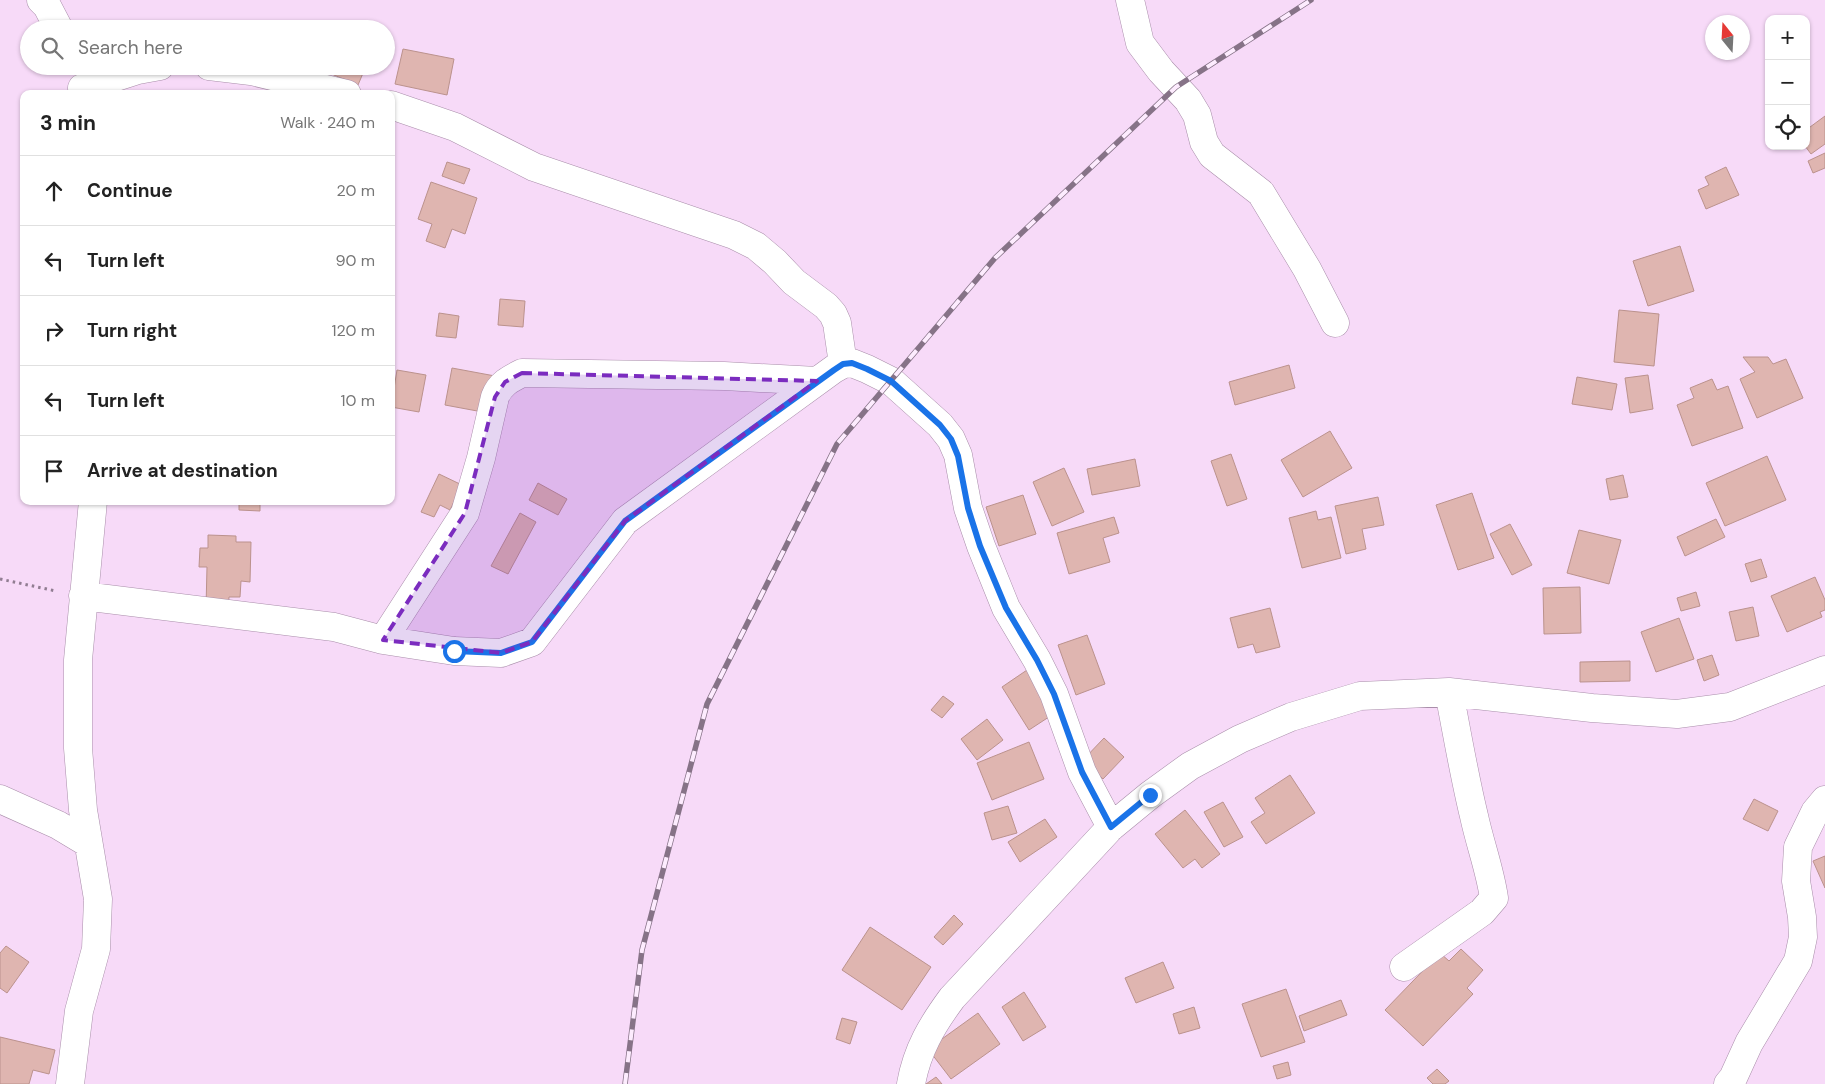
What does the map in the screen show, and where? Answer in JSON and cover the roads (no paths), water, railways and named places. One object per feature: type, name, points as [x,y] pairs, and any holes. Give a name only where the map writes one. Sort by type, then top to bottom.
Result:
[{"type":"street","points":[[41,0],[47,6],[54,20]]},
{"type":"street","points":[[1130,0],[1140,43],[1162,72],[1188,100],[1197,115],[1204,142],[1212,155],[1261,193],[1307,269],[1334,323]]},
{"type":"street","points":[[80,83],[116,75]]},
{"type":"street","points":[[268,75],[331,90]]},
{"type":"street","points":[[395,106],[455,127],[534,167],[726,233],[756,246],[794,282],[826,306],[833,314],[837,323],[843,364]]},
{"type":"street","points":[[84,596],[334,627],[383,640],[454,651],[501,653],[532,642],[625,521],[817,381],[843,364],[852,363],[891,381],[940,425],[951,439],[958,456],[962,482],[974,527],[1006,608],[1037,660],[1054,694],[1082,772],[1111,827]]},
{"type":"street","points":[[383,640],[465,513],[482,458],[498,388],[512,377],[522,373],[724,376],[817,381]]},
{"type":"street","points":[[70,1084],[79,1011],[96,949],[98,899],[83,810],[78,748],[78,660],[93,505]]},
{"type":"street","points":[[911,1084],[914,1070],[930,1029],[952,998],[1111,827],[1190,766],[1240,739],[1291,717],[1360,696],[1449,692],[1592,708],[1677,714],[1730,707],[1825,670]]},
{"type":"street","points":[[1404,966],[1482,912],[1494,898],[1491,877],[1478,837],[1449,692]]},
{"type":"street","points":[[0,799],[58,825],[88,843]]},
{"type":"street","points":[[1728,1084],[1733,1078],[1749,1043],[1798,961],[1803,937],[1796,881],[1798,847],[1816,812],[1825,800]]},
{"type":"railway","points":[[625,1084],[642,950],[707,704],[837,444],[995,258],[1176,87],[1311,0]]}]
